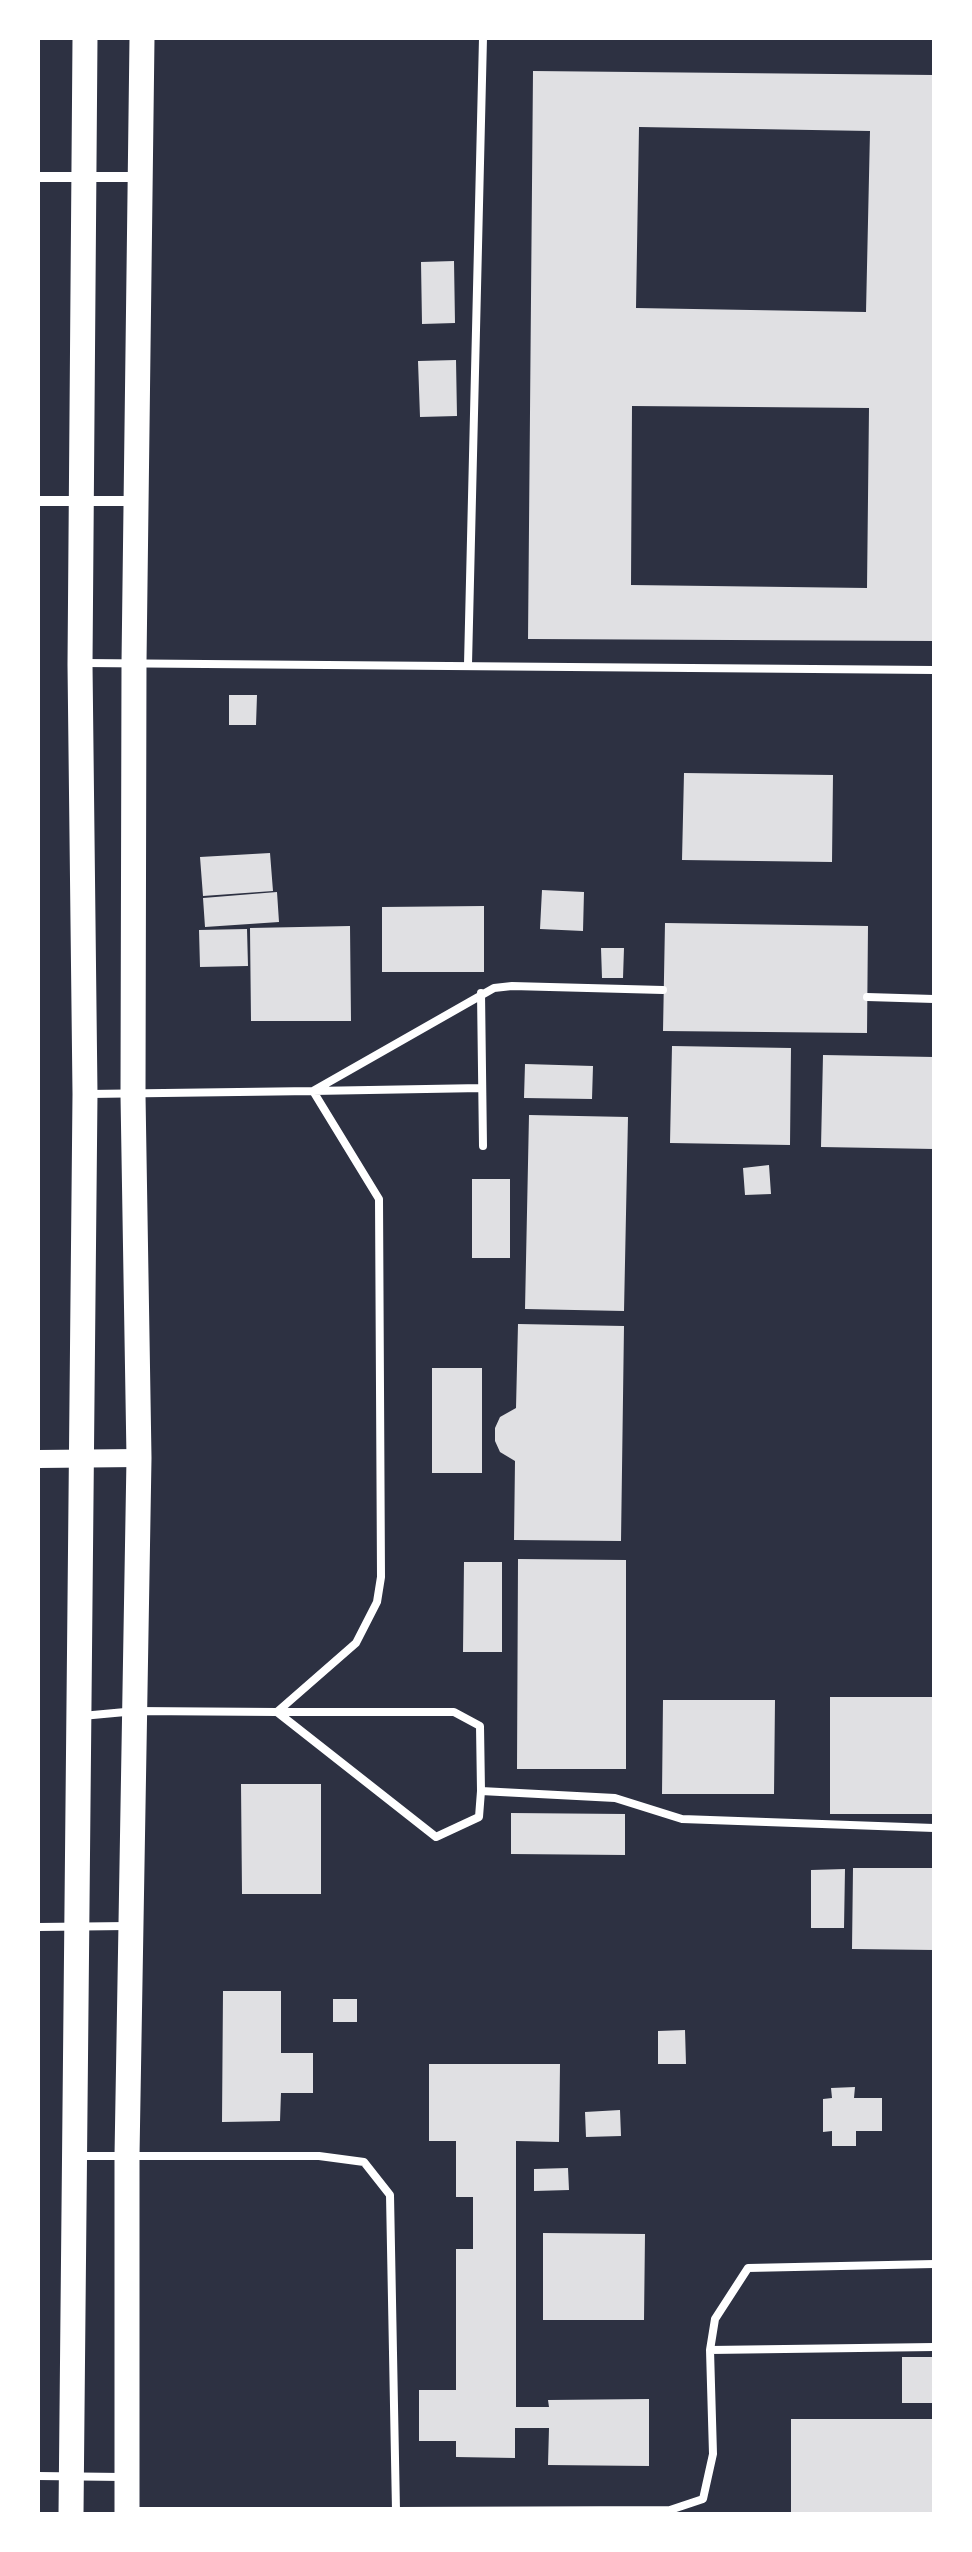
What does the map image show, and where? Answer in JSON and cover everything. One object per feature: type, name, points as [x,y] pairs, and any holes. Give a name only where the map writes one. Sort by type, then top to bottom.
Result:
[{"type":"main road","points":[[70,2514],[85,1094],[80,664],[85,38]]},
{"type":"main road","points":[[127,2513],[129,1926],[139,1458],[133,1095],[142,38]]},
{"type":"street","points":[[38,177],[138,177]]},
{"type":"street","points":[[38,501],[138,502]]},
{"type":"street","points":[[38,1459],[139,1458]]},
{"type":"lane","points":[[468,664],[483,38]]},
{"type":"lane","points":[[80,664],[934,670]]},
{"type":"lane","points":[[312,1091],[481,993],[512,986],[664,990]]},
{"type":"lane","points":[[481,993],[483,1146]]},
{"type":"lane","points":[[868,997],[934,1000]]},
{"type":"lane","points":[[85,1094],[482,1088]]},
{"type":"lane","points":[[277,1712],[356,1644],[377,1602],[381,1578],[379,1199],[312,1091]]},
{"type":"lane","points":[[78,1716],[136,1711],[454,1712],[480,1726],[479,1817],[436,1837],[277,1712]]},
{"type":"lane","points":[[481,1791],[615,1798],[682,1819],[934,1828]]},
{"type":"lane","points":[[38,1927],[129,1926]]},
{"type":"lane","points":[[75,2156],[319,2156],[364,2162],[390,2195],[396,2510]]},
{"type":"lane","points":[[127,2513],[670,2510],[703,2498],[713,2454],[710,2350],[715,2319],[748,2268],[934,2264]]},
{"type":"lane","points":[[710,2350],[934,2347]]},
{"type":"lane","points":[[38,2476],[127,2477]]},
{"type":"building","points":[[533,71],[934,75],[934,641],[528,639]],"holes":[[[639,127],[870,131],[866,312],[636,308]],[[632,406],[869,408],[867,588],[631,585]]]},
{"type":"building","points":[[454,261],[455,323],[422,324],[421,262]]},
{"type":"building","points":[[456,360],[457,416],[420,417],[418,361]]},
{"type":"building","points":[[229,695],[257,695],[256,725],[229,725]]},
{"type":"building","points":[[684,773],[833,775],[832,862],[682,860]]},
{"type":"building","points":[[270,853],[273,891],[203,896],[200,857]]},
{"type":"building","points":[[542,890],[584,892],[583,931],[540,929]]},
{"type":"building","points":[[277,892],[279,922],[205,927],[203,898]]},
{"type":"building","points":[[484,906],[484,972],[382,972],[382,907]]},
{"type":"building","points":[[665,923],[868,926],[867,1033],[663,1031]]},
{"type":"building","points":[[350,926],[351,1021],[251,1021],[250,928]]},
{"type":"building","points":[[247,929],[248,966],[200,967],[199,930]]},
{"type":"building","points":[[601,948],[624,948],[623,978],[602,978]]},
{"type":"building","points":[[672,1046],[791,1048],[790,1145],[670,1143]]},
{"type":"building","points":[[823,1055],[934,1057],[934,1149],[821,1147]]},
{"type":"building","points":[[525,1064],[593,1066],[592,1099],[524,1098]]},
{"type":"building","points":[[529,1115],[628,1117],[624,1311],[525,1309]]},
{"type":"building","points":[[769,1165],[771,1194],[745,1195],[743,1168]]},
{"type":"building","points":[[472,1179],[510,1179],[510,1258],[472,1258]]},
{"type":"building","points":[[518,1324],[624,1326],[621,1541],[514,1540],[515,1461],[500,1452],[495,1428],[500,1417],[516,1408]]},
{"type":"building","points":[[432,1368],[482,1368],[482,1473],[432,1473]]},
{"type":"building","points":[[518,1559],[626,1560],[626,1769],[517,1769]]},
{"type":"building","points":[[464,1562],[502,1562],[502,1652],[463,1652]]},
{"type":"building","points":[[830,1697],[934,1697],[934,1814],[830,1814]]},
{"type":"building","points":[[663,1700],[775,1700],[774,1794],[662,1794]]},
{"type":"building","points":[[241,1784],[321,1784],[321,1894],[242,1894]]},
{"type":"building","points":[[511,1813],[625,1814],[625,1855],[511,1854]]},
{"type":"building","points":[[853,1868],[934,1868],[934,1950],[852,1949]]},
{"type":"building","points":[[845,1869],[844,1928],[811,1928],[811,1870]]},
{"type":"building","points":[[223,1991],[281,1991],[281,2053],[313,2053],[313,2093],[281,2093],[280,2121],[222,2122]]},
{"type":"building","points":[[333,1999],[357,1999],[357,2022],[333,2022]]},
{"type":"building","points":[[685,2030],[686,2064],[658,2064],[658,2031]]},
{"type":"building","points":[[429,2064],[560,2064],[559,2142],[516,2141],[516,2407],[549,2407],[548,2400],[649,2399],[649,2466],[548,2465],[549,2428],[515,2428],[515,2458],[456,2457],[456,2441],[419,2441],[419,2390],[456,2390],[456,2249],[473,2249],[473,2197],[456,2197],[456,2141],[429,2141]]},
{"type":"building","points":[[855,2087],[854,2098],[882,2098],[882,2131],[856,2131],[856,2146],[832,2146],[832,2131],[823,2132],[823,2099],[832,2098],[831,2088]]},
{"type":"building","points":[[620,2110],[621,2136],[586,2137],[585,2112]]},
{"type":"building","points":[[568,2168],[569,2190],[534,2191],[534,2169]]},
{"type":"building","points":[[543,2233],[645,2234],[644,2320],[543,2320]]},
{"type":"building","points":[[902,2357],[934,2357],[934,2403],[902,2403]]},
{"type":"building","points":[[791,2419],[934,2419],[934,2514],[791,2514]]}]
